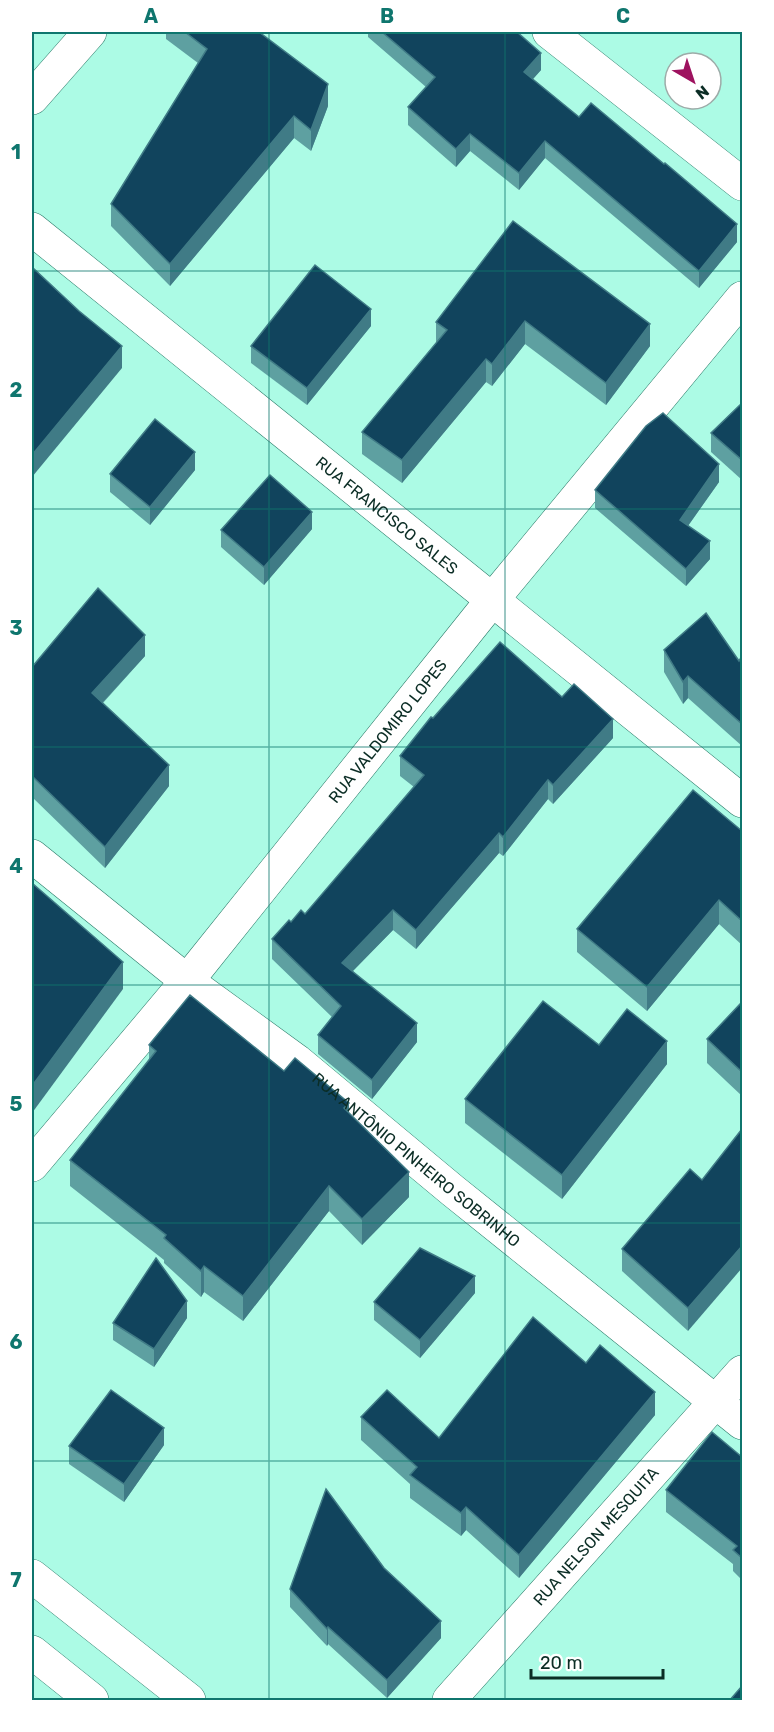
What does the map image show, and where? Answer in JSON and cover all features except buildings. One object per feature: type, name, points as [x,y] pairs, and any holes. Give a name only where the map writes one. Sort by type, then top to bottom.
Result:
[{"type":"street","points":[[32,98],[90,32]]},
{"type":"street","points":[[549,32],[742,183]]},
{"type":"street","name":"RUA FRANCISCO SALES","points":[[32,229],[742,801]]},
{"type":"street","name":"RUA VALDOMIRO LOPES","points":[[32,1165],[188,981],[493,599],[742,298]]},
{"type":"street","name":"RUA ANTÔNIO PINHEIRO SOBRINHO","points":[[32,856],[188,981],[297,1061],[452,1190],[742,1423]]},
{"type":"street","name":"RUA NELSON MESQUITA","points":[[449,1701],[742,1372]]},
{"type":"street","points":[[32,1576],[189,1701]]},
{"type":"street","points":[[32,1652],[92,1701]]}]
